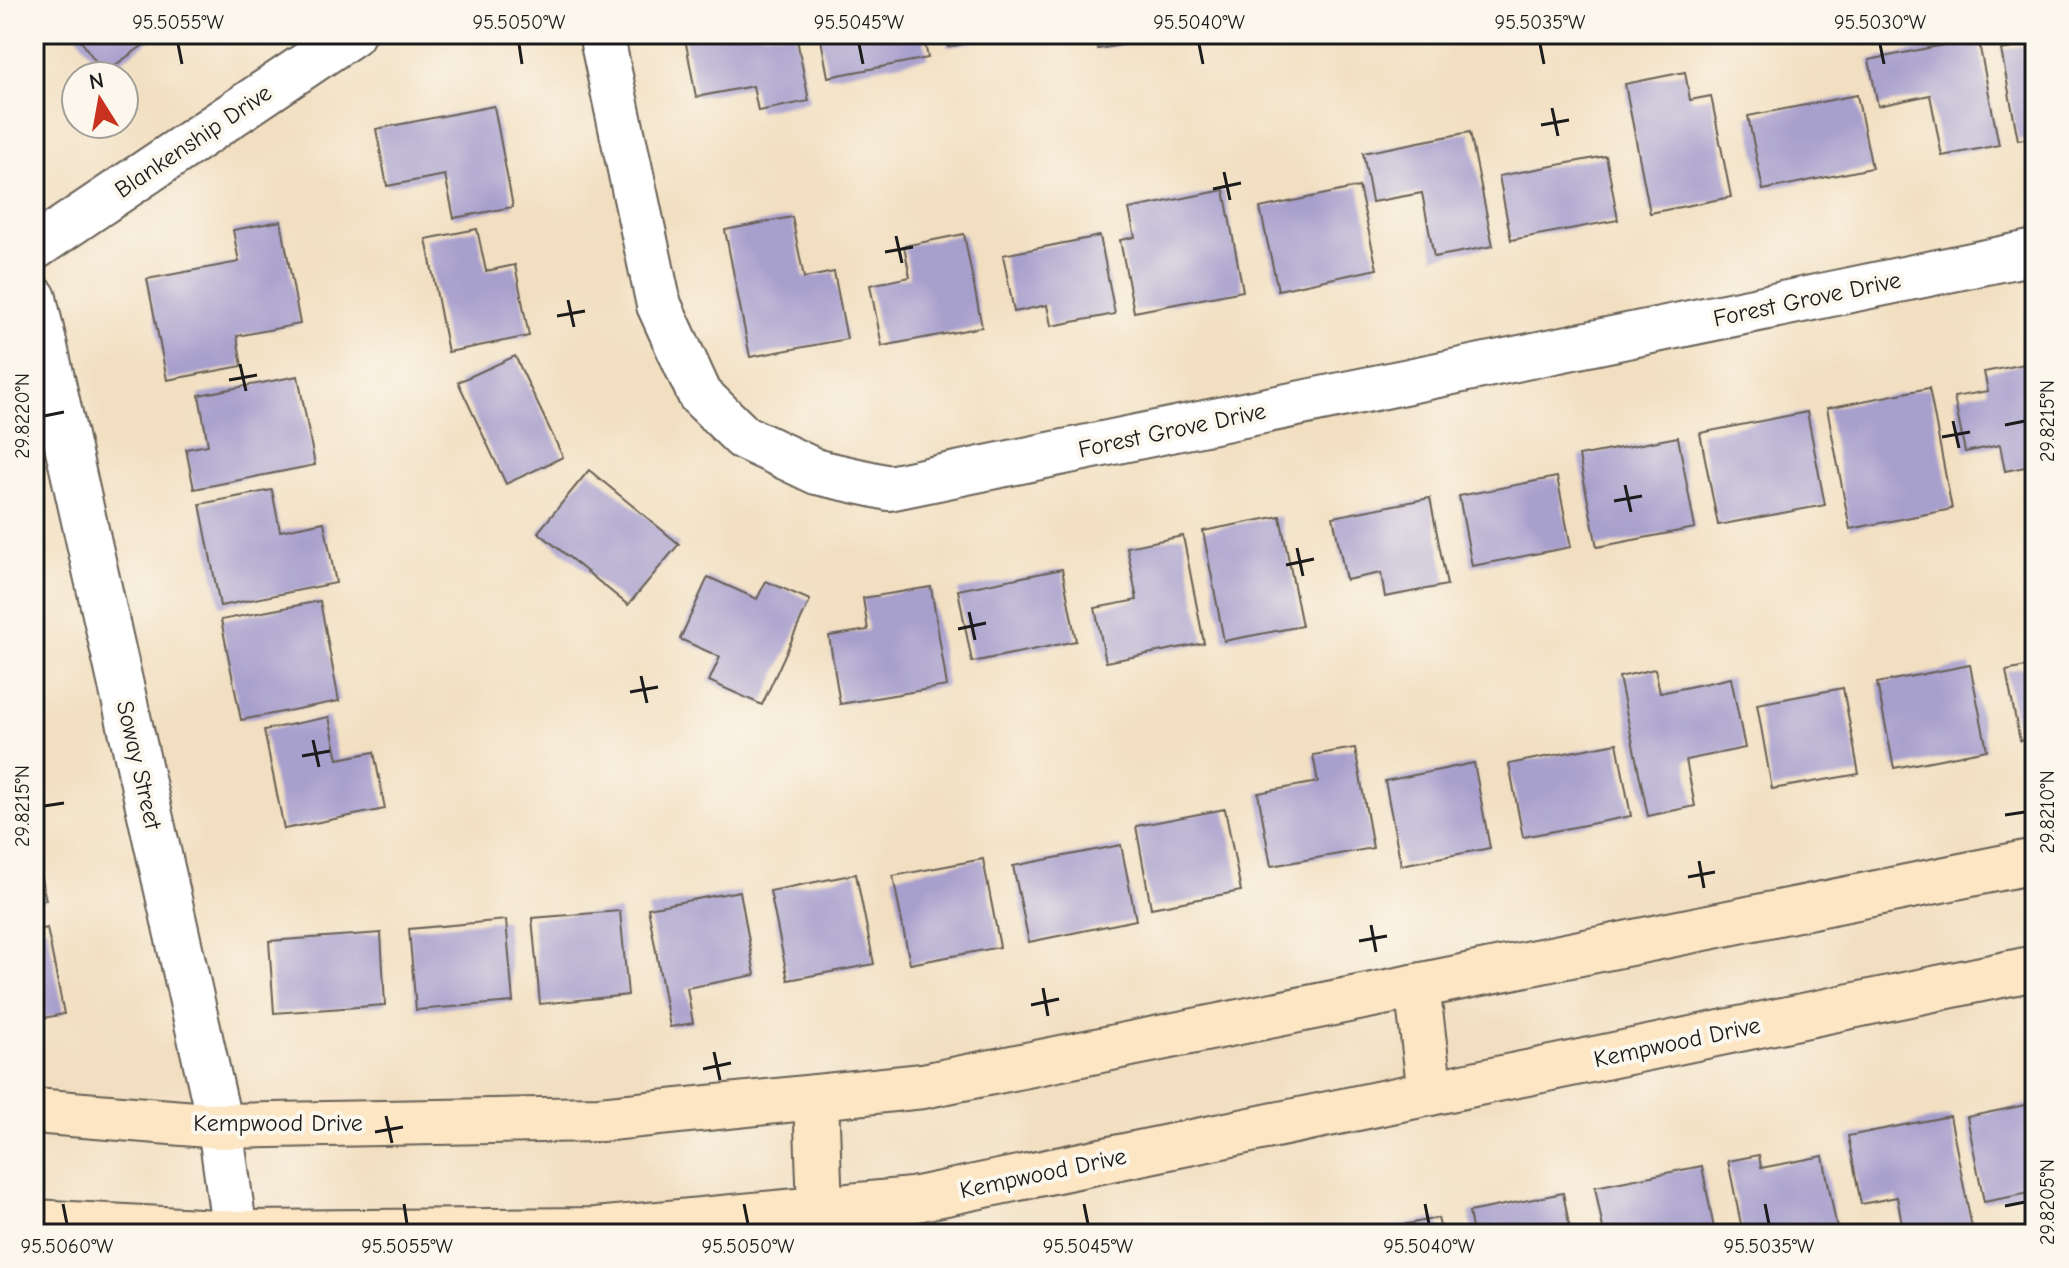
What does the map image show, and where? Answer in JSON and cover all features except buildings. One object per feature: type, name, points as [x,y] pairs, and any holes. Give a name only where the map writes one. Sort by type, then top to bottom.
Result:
[{"type":"main road","name":"Kempwood Drive","points":[[34,1111],[220,1126],[600,1119],[923,1086],[2035,861]]},
{"type":"main road","name":"Kempwood Drive","points":[[34,1222],[235,1234],[596,1230],[912,1200],[2035,968]]},
{"type":"main road","points":[[1417,986],[1430,1093]]},
{"type":"main road","points":[[816,1097],[820,1209]]},
{"type":"street","name":"Blankenship Drive","points":[[34,248],[352,34]]},
{"type":"street","name":"Forest Grove Drive","points":[[601,34],[659,305],[700,395],[743,437],[817,472],[889,488],[2035,252]]},
{"type":"street","name":"Soway Street","points":[[34,298],[220,1126],[235,1234]]}]
